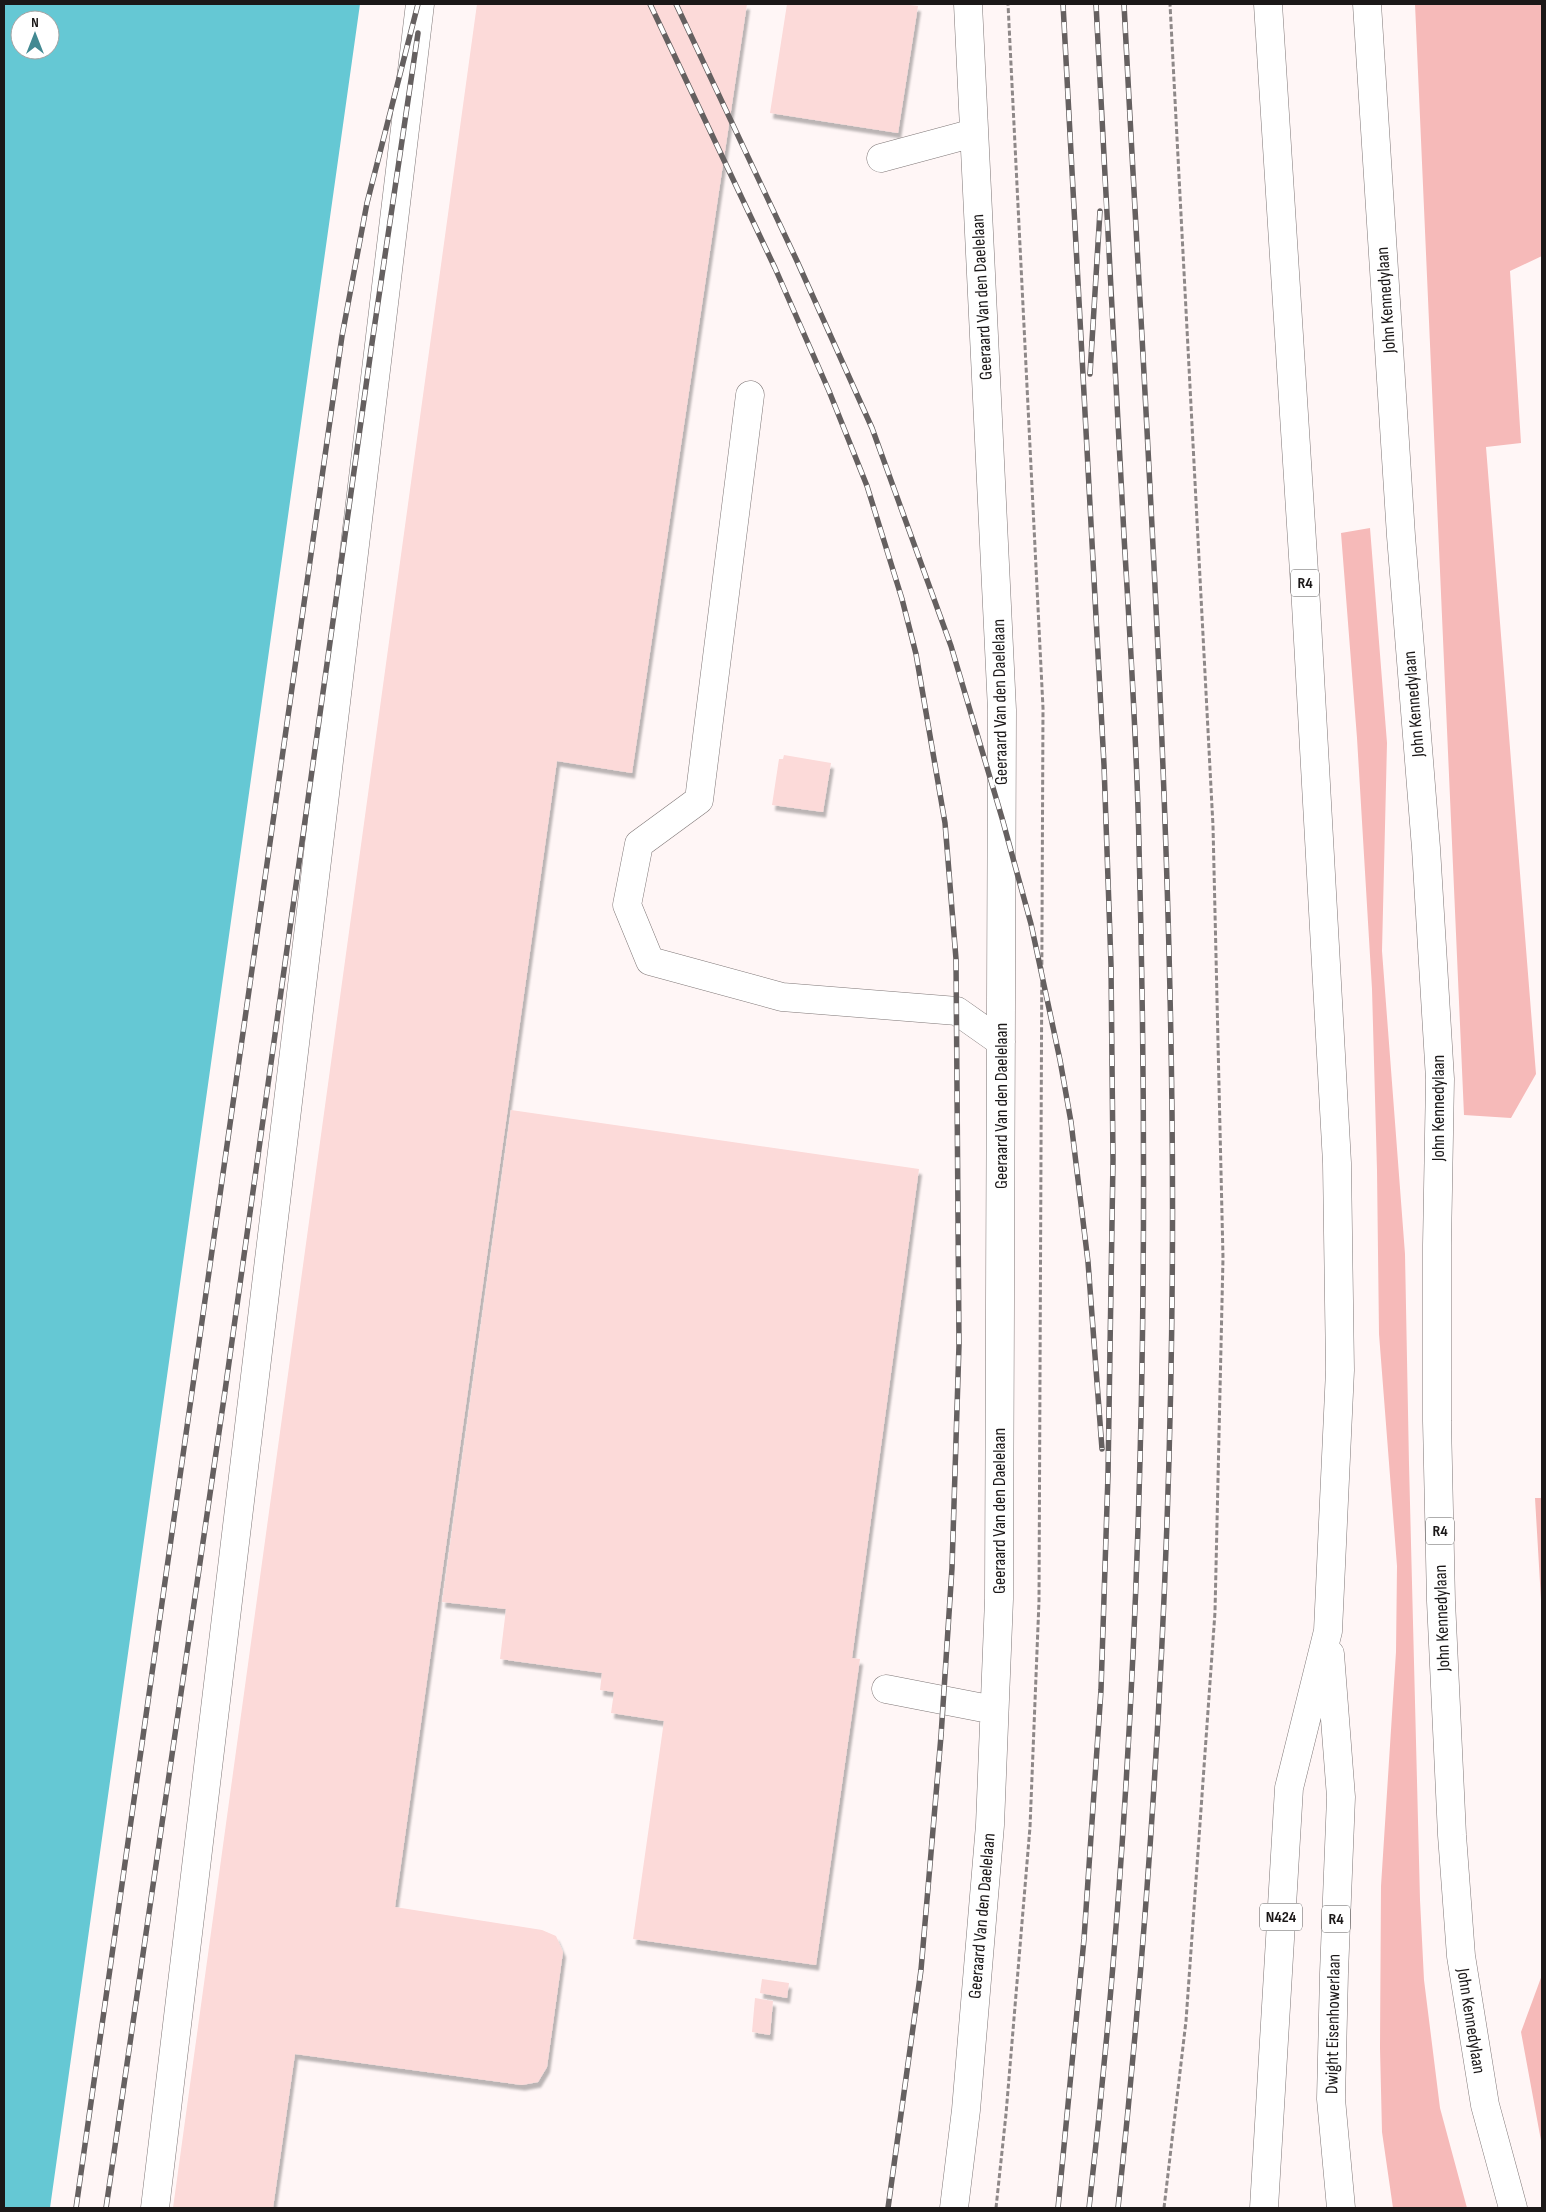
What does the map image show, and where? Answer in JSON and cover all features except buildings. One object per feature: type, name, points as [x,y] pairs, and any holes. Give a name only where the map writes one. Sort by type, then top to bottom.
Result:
[{"type":"main road","points":[[155,2208],[420,4]]},
{"type":"main road","name":"Geeraard Van den Daelelaan","points":[[954,2208],[966,2110],[990,1824],[998,1599],[1002,710],[968,4]]},
{"type":"main road","name":"R4","points":[[1268,4],[1305,584],[1338,1163],[1340,1370],[1328,1630]]},
{"type":"main road","name":"John Kennedylaan","points":[[1367,4],[1400,536],[1426,848],[1440,1079],[1437,1420],[1441,1601],[1452,1835],[1461,1956],[1485,2106],[1513,2208]]},
{"type":"main road","points":[[881,158],[974,133]]},
{"type":"main road","points":[[750,395],[698,800],[638,844],[627,904],[650,961],[782,997],[957,1011],[1001,1042]]},
{"type":"main road","name":"N424","points":[[1264,2208],[1289,1788],[1328,1630]]},
{"type":"main road","name":"Dwight Eisenhowerlaan","points":[[1328,1630],[1341,1797],[1331,2098],[1341,2208]]},
{"type":"main road","points":[[886,1689],[994,1710]]},
{"type":"path","points":[[1164,2208],[1186,2021],[1215,1612],[1223,1258],[1213,826],[1170,4]]},
{"type":"shaded area","points":[[1415,4],[1542,4],[1542,256],[1510,271],[1521,443],[1486,447],[1536,1074],[1511,1118],[1464,1115]]},
{"type":"shaded area","points":[[1370,528],[1387,743],[1382,951],[1405,1254],[1420,1900],[1424,1980],[1440,2108],[1467,2208],[1393,2208],[1382,2132],[1380,2048],[1381,1886],[1396,1652],[1397,1566],[1379,1334],[1372,989],[1357,738],[1341,533]]},
{"type":"shaded area","points":[[1535,1498],[1542,1498],[1542,1617]]},
{"type":"shaded area","points":[[1542,1975],[1542,2146],[1521,2032]]},
{"type":"water","points":[[4,4],[360,4],[50,2208],[4,2208]]},
{"type":"railway","points":[[76,2208],[342,336],[367,203],[418,4]]},
{"type":"railway","points":[[650,4],[775,268],[829,391],[867,486],[902,599],[916,654],[945,823],[956,959],[959,1345],[952,1568],[941,1736],[921,1970],[888,2208]]},
{"type":"railway","points":[[676,4],[797,261],[872,428],[951,646],[1002,818],[1031,924],[1071,1122],[1088,1262],[1102,1449]]},
{"type":"railway","points":[[1058,2208],[1084,1939],[1101,1690],[1108,1475],[1113,1160],[1111,965],[1104,765],[1063,4]]},
{"type":"railway","points":[[1089,2208],[1107,2038],[1131,1698],[1138,1528],[1144,1187],[1137,768],[1096,4]]},
{"type":"railway","points":[[1118,2208],[1143,1935],[1161,1661],[1171,1386],[1172,1249],[1170,973],[1160,696],[1124,4]]},
{"type":"railway","points":[[106,2208],[225,1391],[372,343],[418,33]]},
{"type":"railway","points":[[1090,374],[1100,211]]}]
